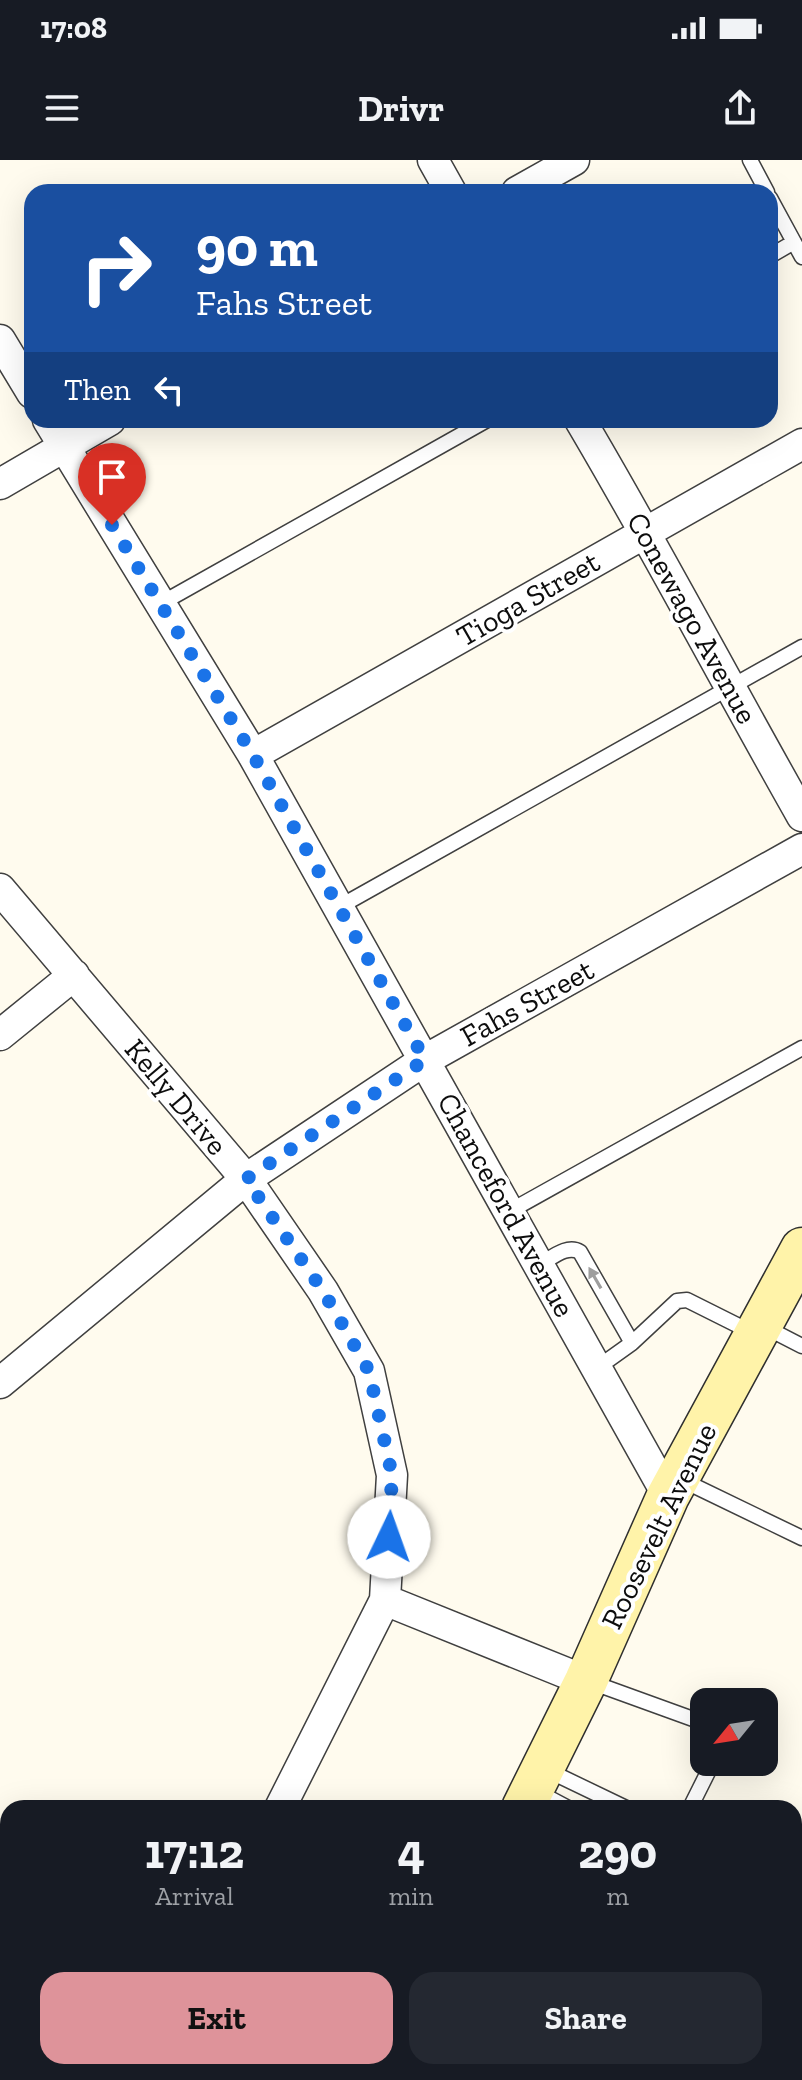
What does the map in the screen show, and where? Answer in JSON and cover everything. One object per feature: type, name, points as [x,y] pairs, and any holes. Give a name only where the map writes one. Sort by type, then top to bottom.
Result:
[{"type":"main road","name":"Roosevelt Avenue","points":[[542,1793],[586,1681],[673,1487],[802,1249]]},
{"type":"street","points":[[433,160],[446,184]]},
{"type":"street","points":[[531,184],[574,160]]},
{"type":"street","points":[[0,340],[24,380]]},
{"type":"street","name":"Chanceford Avenue","points":[[53,428],[253,755],[597,1368],[673,1487]]},
{"type":"street","points":[[0,484],[96,428]]},
{"type":"street","name":"Conewago Avenue","points":[[585,428],[646,532],[802,816]]},
{"type":"street","name":"Tioga Street","points":[[253,755],[802,444]]},
{"type":"street","name":"Fahs Street","points":[[0,1383],[246,1179],[425,1060],[802,849]]},
{"type":"street","name":"Kelly Drive","points":[[0,889],[246,1179],[323,1291],[369,1371],[392,1475],[385,1600],[284,1800]]},
{"type":"street","points":[[0,1035],[74,975]]},
{"type":"street","points":[[385,1600],[586,1681]]},
{"type":"lane","points":[[750,160],[763,184]]},
{"type":"lane","points":[[778,213],[802,257]]},
{"type":"lane","points":[[778,251],[794,242]]},
{"type":"lane","points":[[160,604],[473,428]]},
{"type":"lane","points":[[339,907],[802,647]]},
{"type":"lane","points":[[510,1211],[802,1048]]},
{"type":"lane","points":[[539,1265],[567,1249],[580,1252],[632,1343]]},
{"type":"lane","points":[[597,1368],[632,1343],[677,1301],[687,1300],[802,1346]]},
{"type":"lane","points":[[673,1487],[802,1538]]},
{"type":"lane","points":[[586,1681],[690,1718]]},
{"type":"lane","points":[[694,1800],[706,1776]]},
{"type":"lane","points":[[542,1793],[581,1800]]},
{"type":"route","points":[[112,525],[253,755],[425,1060],[246,1179],[323,1291],[369,1371],[392,1475],[389,1537]]}]
